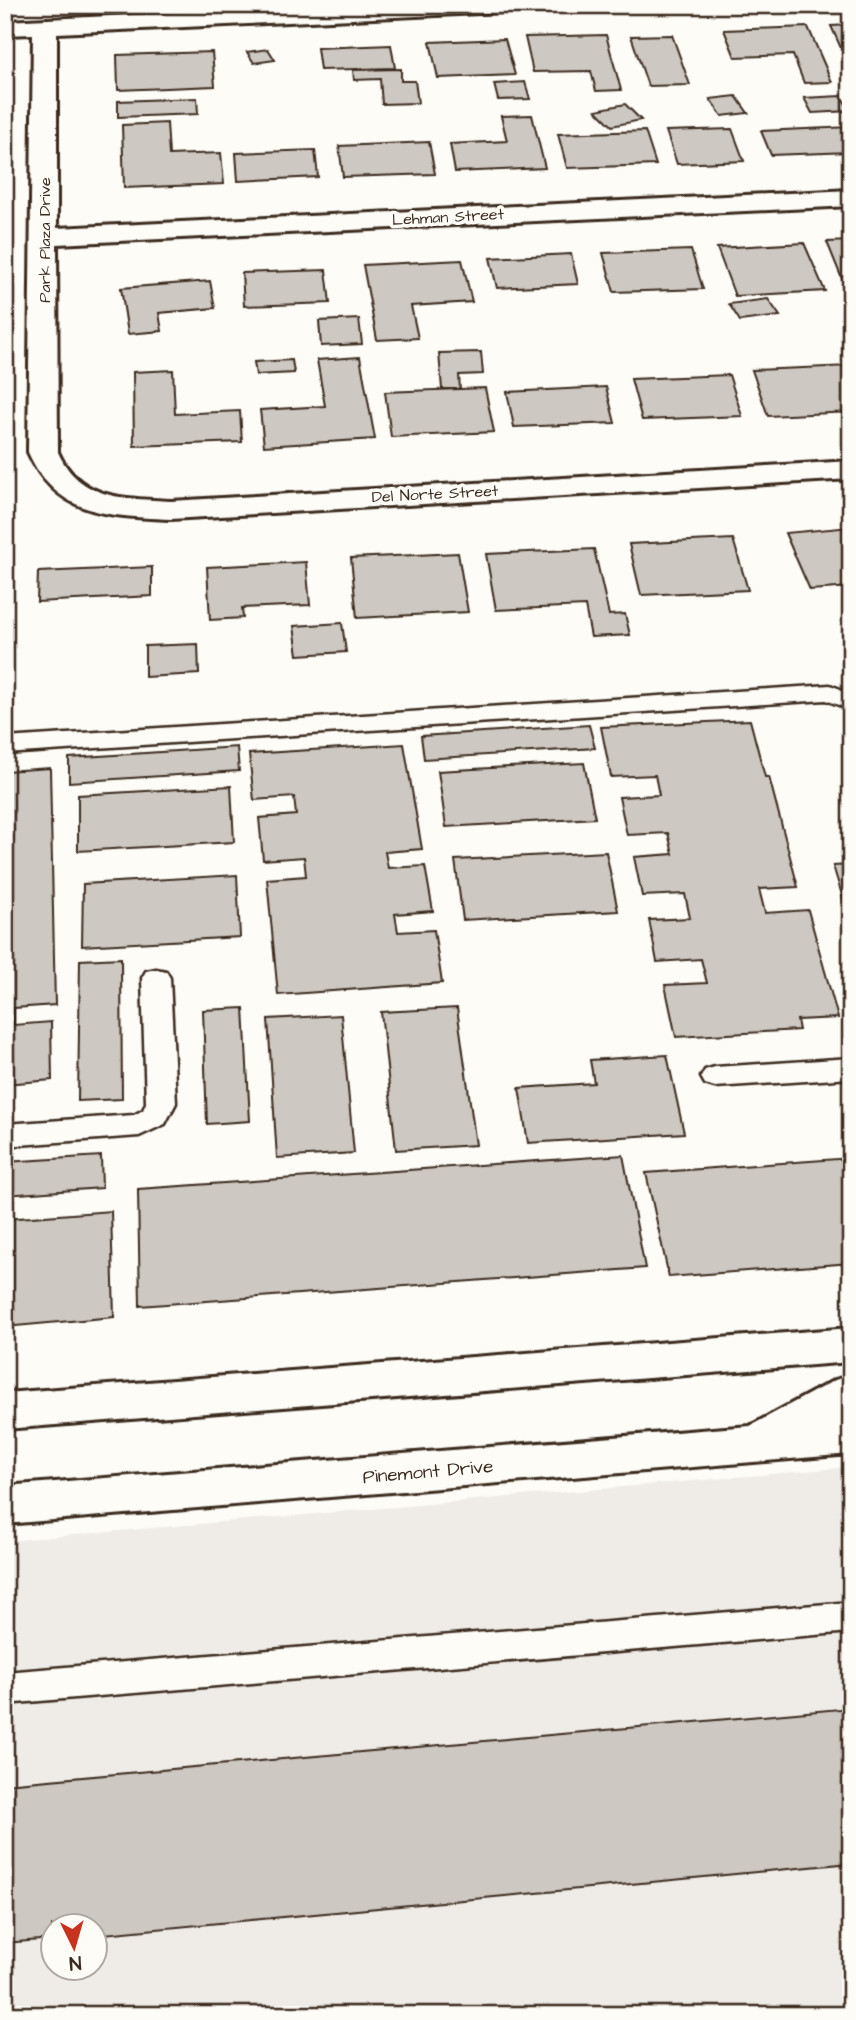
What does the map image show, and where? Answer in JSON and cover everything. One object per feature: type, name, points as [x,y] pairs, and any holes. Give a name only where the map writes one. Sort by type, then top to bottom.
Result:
[{"type":"street","points":[[5,28],[307,10],[501,5]]},
{"type":"street","name":"Park Plaza Drive","points":[[44,454],[46,26]]},
{"type":"street","name":"Lehman Street","points":[[46,237],[851,198]]},
{"type":"street","name":"Del Norte Street","points":[[44,454],[49,471],[71,492],[117,507],[171,510],[851,470]]},
{"type":"street","points":[[5,1411],[851,1345]]},
{"type":"street","points":[[753,1445],[851,1393]]},
{"type":"street","name":"Pinemont Drive","points":[[5,1505],[851,1436]]},
{"type":"lane","points":[[5,746],[830,692],[851,703]]},
{"type":"lane","points":[[5,1135],[139,1125],[155,1117],[161,1103],[156,978]]},
{"type":"lane","points":[[715,1077],[851,1068]]},
{"type":"lane","points":[[5,1688],[851,1617]]},
{"type":"shaded area","points":[[851,1467],[851,2015],[5,2015],[5,1541]]},
{"type":"building","points":[[851,25],[851,70],[831,26]]},
{"type":"building","points":[[808,27],[832,82],[804,83],[793,55],[735,57],[724,30]]},
{"type":"building","points":[[606,35],[621,90],[596,91],[591,71],[533,72],[525,37]]},
{"type":"building","points":[[672,35],[690,85],[648,86],[631,36]]},
{"type":"building","points":[[505,39],[515,75],[438,78],[430,42]]},
{"type":"building","points":[[391,45],[395,68],[320,70],[317,48]]},
{"type":"building","points":[[268,49],[275,60],[254,63],[247,52]]},
{"type":"building","points":[[212,52],[215,86],[118,90],[117,55]]},
{"type":"building","points":[[401,69],[401,81],[415,81],[418,103],[382,104],[380,79],[354,80],[353,70]]},
{"type":"building","points":[[525,82],[530,99],[498,100],[494,84]]},
{"type":"building","points":[[736,96],[748,113],[722,116],[710,99]]},
{"type":"building","points":[[841,96],[850,111],[812,113],[804,98]]},
{"type":"building","points":[[197,98],[198,114],[118,117],[118,101]]},
{"type":"building","points":[[625,104],[641,120],[612,126],[596,110]]},
{"type":"building","points":[[532,115],[545,168],[455,172],[450,144],[507,141],[501,116]]},
{"type":"building","points":[[167,123],[169,155],[221,153],[224,184],[124,188],[122,125]]},
{"type":"building","points":[[851,127],[851,152],[771,155],[761,131]]},
{"type":"building","points":[[732,129],[744,161],[677,164],[666,131]]},
{"type":"building","points":[[645,131],[656,165],[567,168],[558,134]]},
{"type":"building","points":[[429,142],[435,174],[343,177],[339,146]]},
{"type":"building","points":[[315,150],[318,177],[238,181],[236,153]]},
{"type":"building","points":[[851,241],[851,279],[842,279],[827,242]]},
{"type":"building","points":[[804,243],[825,291],[735,296],[717,248]]},
{"type":"building","points":[[691,250],[703,289],[614,292],[603,253]]},
{"type":"building","points":[[571,254],[578,284],[497,288],[490,258]]},
{"type":"building","points":[[462,260],[472,302],[411,306],[418,338],[377,340],[363,265]]},
{"type":"building","points":[[326,270],[330,303],[244,306],[242,273]]},
{"type":"building","points":[[210,281],[215,308],[159,313],[162,331],[128,334],[121,288]]},
{"type":"building","points":[[768,299],[780,316],[740,321],[729,304]]},
{"type":"building","points":[[359,319],[362,344],[321,346],[319,321]]},
{"type":"building","points":[[481,352],[483,374],[459,375],[460,389],[442,389],[439,353]]},
{"type":"building","points":[[360,357],[375,439],[264,446],[260,410],[325,406],[317,360]]},
{"type":"building","points":[[292,360],[294,373],[256,375],[254,362]]},
{"type":"building","points":[[851,366],[851,412],[768,416],[752,370]]},
{"type":"building","points":[[173,370],[175,414],[240,411],[242,442],[134,446],[133,372]]},
{"type":"building","points":[[729,375],[742,416],[642,420],[631,379]]},
{"type":"building","points":[[606,387],[615,423],[514,427],[507,392]]},
{"type":"building","points":[[485,388],[494,432],[391,437],[385,392]]},
{"type":"building","points":[[851,527],[851,587],[810,590],[785,533]]},
{"type":"building","points":[[733,539],[748,590],[641,595],[629,544]]},
{"type":"building","points":[[594,549],[609,615],[625,614],[630,635],[591,637],[585,606],[496,610],[486,554]]},
{"type":"building","points":[[458,553],[468,612],[357,618],[351,558]]},
{"type":"building","points":[[306,562],[310,605],[242,608],[243,618],[210,620],[207,567]]},
{"type":"building","points":[[152,567],[152,596],[37,602],[38,572]]},
{"type":"building","points":[[342,623],[346,652],[298,655],[294,626]]},
{"type":"building","points":[[198,644],[199,674],[145,677],[145,646]]},
{"type":"building","points":[[750,720],[765,777],[769,777],[798,887],[759,889],[765,913],[808,910],[838,1018],[797,1020],[799,1030],[676,1037],[665,985],[707,983],[701,959],[657,962],[649,920],[690,918],[685,894],[642,896],[634,857],[673,854],[668,833],[627,835],[619,797],[659,795],[655,775],[611,777],[601,727]]},
{"type":"building","points":[[589,725],[595,748],[424,759],[421,736]]},
{"type":"building","points":[[404,744],[422,849],[385,852],[388,868],[425,866],[433,911],[395,914],[398,932],[434,930],[442,983],[278,995],[267,879],[306,876],[304,857],[263,860],[259,818],[296,815],[294,797],[254,800],[249,754]]},
{"type":"building","points":[[237,747],[239,771],[69,782],[69,758]]},
{"type":"building","points":[[584,763],[595,818],[446,827],[438,771]]},
{"type":"building","points":[[50,768],[55,1005],[14,1008],[14,1025],[51,1022],[52,1080],[5,1084],[5,771]]},
{"type":"building","points":[[231,786],[234,842],[78,851],[78,795]]},
{"type":"building","points":[[606,852],[618,911],[463,920],[455,860]]},
{"type":"building","points":[[851,865],[851,924],[833,866]]},
{"type":"building","points":[[237,875],[240,937],[82,946],[83,884]]},
{"type":"building","points":[[121,958],[122,1099],[78,1101],[80,960]]},
{"type":"building","points":[[244,1008],[250,1121],[207,1124],[203,1010]]},
{"type":"building","points":[[457,1008],[476,1145],[396,1150],[381,1012]]},
{"type":"building","points":[[341,1015],[354,1153],[277,1158],[268,1019]]},
{"type":"building","points":[[667,1055],[684,1133],[528,1143],[519,1088],[594,1083],[590,1060]]},
{"type":"building","points":[[623,1155],[645,1268],[140,1306],[138,1189]]},
{"type":"building","points":[[101,1156],[102,1188],[5,1195],[5,1162]]},
{"type":"building","points":[[851,1158],[851,1263],[669,1277],[646,1173]]},
{"type":"building","points":[[111,1211],[114,1317],[5,1327],[5,1219]]},
{"type":"building","points":[[851,1708],[851,1863],[108,1934],[108,1912],[38,1912],[38,1940],[5,1943],[5,1784]]}]
